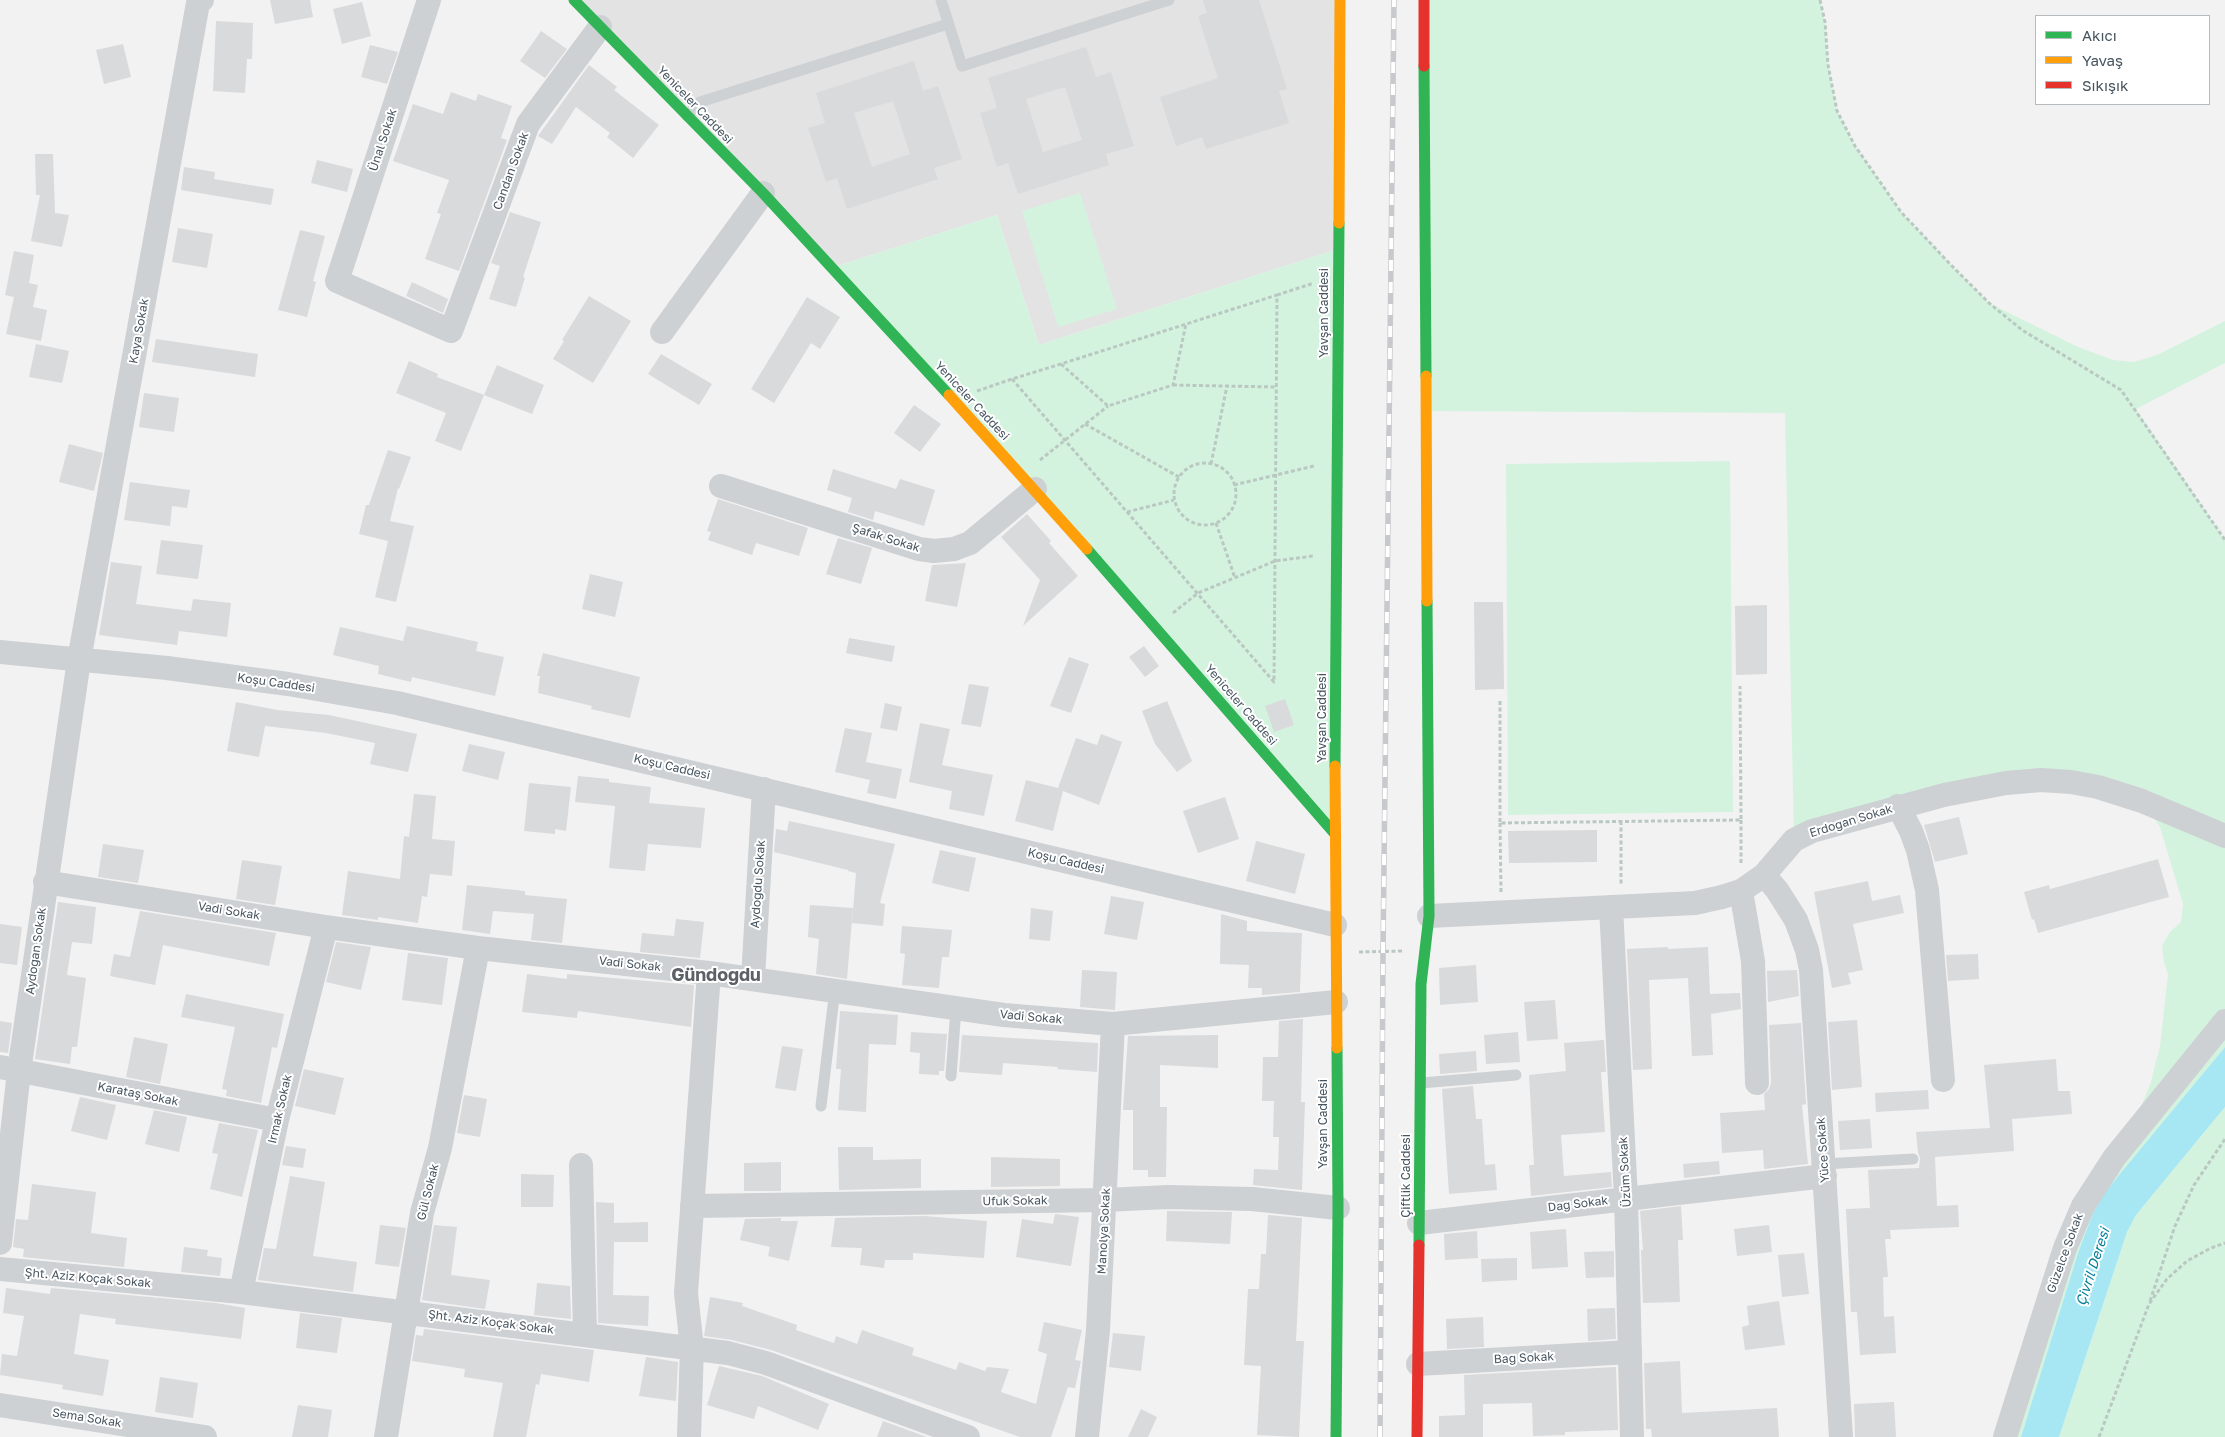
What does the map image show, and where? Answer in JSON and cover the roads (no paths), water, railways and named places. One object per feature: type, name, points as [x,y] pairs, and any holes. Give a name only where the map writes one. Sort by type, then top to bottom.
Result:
[{"type":"street","name":"Ünal Sokak","points":[[429,0],[338,281],[451,331]]},
{"type":"street","name":"Yeniceler Caddesi","points":[[574,0],[763,193],[1029,482],[1335,834]]},
{"type":"street","name":"Yavşan Caddesi","points":[[1336,1437],[1338,1208],[1335,834],[1340,0]]},
{"type":"street","name":"Çiftlik Caddesi","points":[[1417,1437],[1421,984],[1428,916],[1424,0]]},
{"type":"street","name":"Kaya Sokak","points":[[80,660],[200,2]]},
{"type":"street","name":"Candan Sokak","points":[[451,331],[528,124],[600,27]]},
{"type":"street","points":[[662,332],[763,193]]},
{"type":"street","name":"Şafak Sokak","points":[[722,486],[919,549],[934,551],[954,549],[970,543],[1029,482]]},
{"type":"street","name":"Koşu Caddesi","points":[[0,652],[167,668],[288,684],[397,703],[1335,926]]},
{"type":"street","name":"Aydoğan Sokak","points":[[0,1243],[9,1069],[45,882],[80,660]]},
{"type":"street","name":"Erdoğan Sokak","points":[[1428,916],[1694,903],[1741,891],[1764,875],[1794,840],[1812,831],[1898,806],[2006,783],[2041,780],[2098,786],[2142,801],[2225,836]]},
{"type":"street","name":"Aydoğdu Sokak","points":[[752,978],[764,789]]},
{"type":"street","points":[[1898,806],[1918,850],[1927,890],[1943,1080]]},
{"type":"street","name":"Yüce Sokak","points":[[1764,875],[1788,905],[1796,920],[1807,950],[1811,970],[1825,1170],[1840,1437]]},
{"type":"street","name":"Vadi Sokak","points":[[45,882],[326,927],[478,948],[752,978],[1004,1015],[1113,1024],[1336,1002]]},
{"type":"street","points":[[1741,891],[1753,961],[1757,1082]]},
{"type":"street","name":"Üzüm Sokak","points":[[1616,907],[1632,1437]]},
{"type":"street","name":"Irmak Sokak","points":[[241,1292],[277,1120],[326,927]]},
{"type":"street","name":"Gül Sokak","points":[[386,1437],[422,1212],[440,1148],[478,948]]},
{"type":"street","points":[[689,1437],[692,1348],[686,1293],[709,973]]},
{"type":"street","name":"Güzelce Sokak","points":[[2005,1437],[2065,1248],[2083,1206],[2114,1158],[2225,1021]]},
{"type":"street","name":"Manolya Sokak","points":[[1087,1437],[1098,1330],[1113,1024]]},
{"type":"street","name":"Karataş Sokak","points":[[9,1069],[277,1120]]},
{"type":"street","points":[[581,1165],[584,1334]]},
{"type":"street","name":"Dağ Sokak","points":[[1420,1222],[1626,1198],[1825,1170]]},
{"type":"street","name":"Ufuk Sokak","points":[[692,1206],[1105,1200],[1168,1197],[1252,1199],[1338,1208]]},
{"type":"street","name":"Şht. Aziz Koçak Sokak","points":[[0,1269],[241,1292],[728,1353],[766,1363],[968,1437]]},
{"type":"street","name":"Bağ Sokak","points":[[1418,1364],[1630,1352]]},
{"type":"street","name":"Sema Sokak","points":[[0,1404],[205,1437]]},
{"type":"lane","points":[[941,0],[962,66],[1169,0]]},
{"type":"lane","points":[[687,116],[700,102],[948,24]]},
{"type":"lane","points":[[821,1106],[835,989]]},
{"type":"lane","points":[[951,1076],[956,1008]]},
{"type":"lane","points":[[1421,1083],[1516,1075]]},
{"type":"lane","points":[[1825,1170],[1913,1159]]},
{"type":"water","name":"Çivril Deresi","points":[[2225,1047],[2225,1107],[2136,1215],[2127,1232],[2059,1437],[2021,1437],[2078,1253],[2093,1213],[2105,1192]]},
{"type":"railway","points":[[1380,1437],[1383,952],[1394,0]]},
{"type":"district","name":"Gündoğdu","points":[[716,975]]}]
